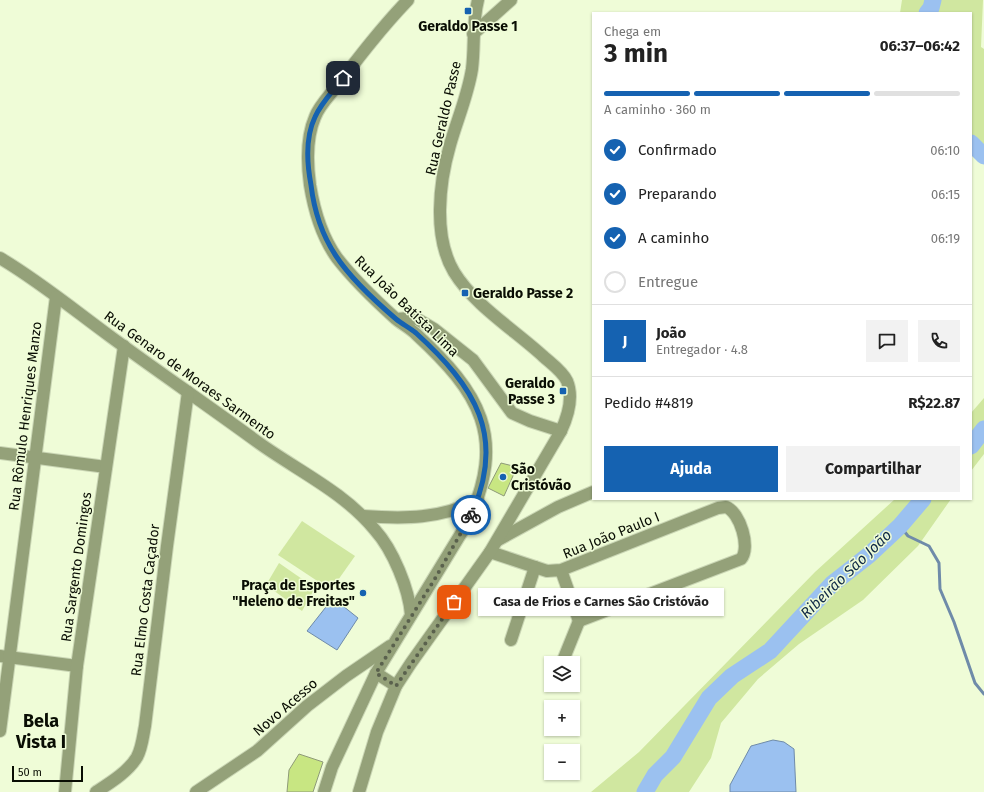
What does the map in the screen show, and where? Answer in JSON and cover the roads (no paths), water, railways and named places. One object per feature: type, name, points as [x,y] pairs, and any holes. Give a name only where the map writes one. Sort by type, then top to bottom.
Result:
[{"type":"street","name":"Rua João Batista Lima","points":[[324,792],[335,760],[376,673],[456,543],[478,500],[486,467],[487,450],[481,416],[458,378],[415,332],[397,319],[355,279],[337,257],[324,235],[312,196],[308,146],[310,132],[318,112],[343,78],[408,0]]},
{"type":"street","name":"Rua Geraldo Passe","points":[[359,792],[377,732],[396,686],[497,541],[561,431],[566,420],[570,402],[570,390],[567,380],[530,344],[475,297],[454,273],[445,254],[441,230],[441,207],[444,173],[472,68],[473,34],[478,0]]},
{"type":"street","points":[[473,34],[511,0]]},
{"type":"street","name":"Rua Genaro de Moraes Sarmento","points":[[0,258],[264,447],[332,492],[362,516],[376,530],[385,544],[402,578],[410,599],[411,615]]},
{"type":"street","name":"Rua Rômulo Henriques Manzo","points":[[0,731],[5,656],[35,458],[56,297]]},
{"type":"street","points":[[397,319],[417,319],[434,329],[473,360],[512,413],[530,421],[561,431]]},
{"type":"street","name":"Rua Sargento Domingos","points":[[65,792],[77,666],[124,346]]},
{"type":"street","name":"Rua Elmo Costa Caçador","points":[[96,792],[130,766],[137,757],[142,740],[188,392]]},
{"type":"street","points":[[0,453],[106,467]]},
{"type":"street","points":[[497,541],[558,507],[592,492]]},
{"type":"street","points":[[362,516],[414,517],[438,515],[458,510],[478,500]]},
{"type":"street","name":"Rua João Paulo I","points":[[490,552],[535,567],[547,570],[561,570],[718,508],[726,507],[734,512],[746,543],[745,555],[741,559],[578,621]]},
{"type":"street","points":[[511,640],[535,567]]},
{"type":"street","points":[[561,570],[578,621],[565,656]]},
{"type":"street","name":"Novo Acesso","points":[[196,792],[257,751],[307,706],[346,676],[393,644]]},
{"type":"street","points":[[5,656],[77,666]]},
{"type":"street","points":[[376,673],[396,686]]},
{"type":"water","points":[[333,598],[358,618],[337,650],[307,631]]},
{"type":"water","points":[[773,740],[784,742],[794,749],[796,792],[730,792],[730,785],[751,746]]},
{"type":"waterway","name":"Ribeirão São João","points":[[928,12],[931,8],[933,0]]},
{"type":"waterway","name":"Ribeirão São João","points":[[972,144],[984,156]]},
{"type":"waterway","name":"Ribeirão São João","points":[[972,445],[984,429]]},
{"type":"waterway","name":"Ribeirão São João","points":[[645,792],[655,775],[673,757],[709,698],[732,676],[770,651],[832,584],[869,555],[900,526],[922,500]]},
{"type":"waterway","points":[[900,526],[908,536],[929,546],[939,563],[940,589],[954,622],[975,683],[984,694]]},
{"type":"place","name":"Geraldo Passe 1","points":[[468,11]]},
{"type":"place","name":"Geraldo Passe 2","points":[[465,293]]},
{"type":"place","name":"Geraldo Passe 3","points":[[563,391]]},
{"type":"place","name":"São Cristóvão","points":[[503,477]]},
{"type":"place","name":"Praça de Esportes \"Heleno de Freitas\"","points":[[363,593]]},
{"type":"place","name":"Casa de Frios e Carnes São Cristóvão","points":[[454,602]]},
{"type":"district","name":"Bela Vista I","points":[[41,731]]}]
